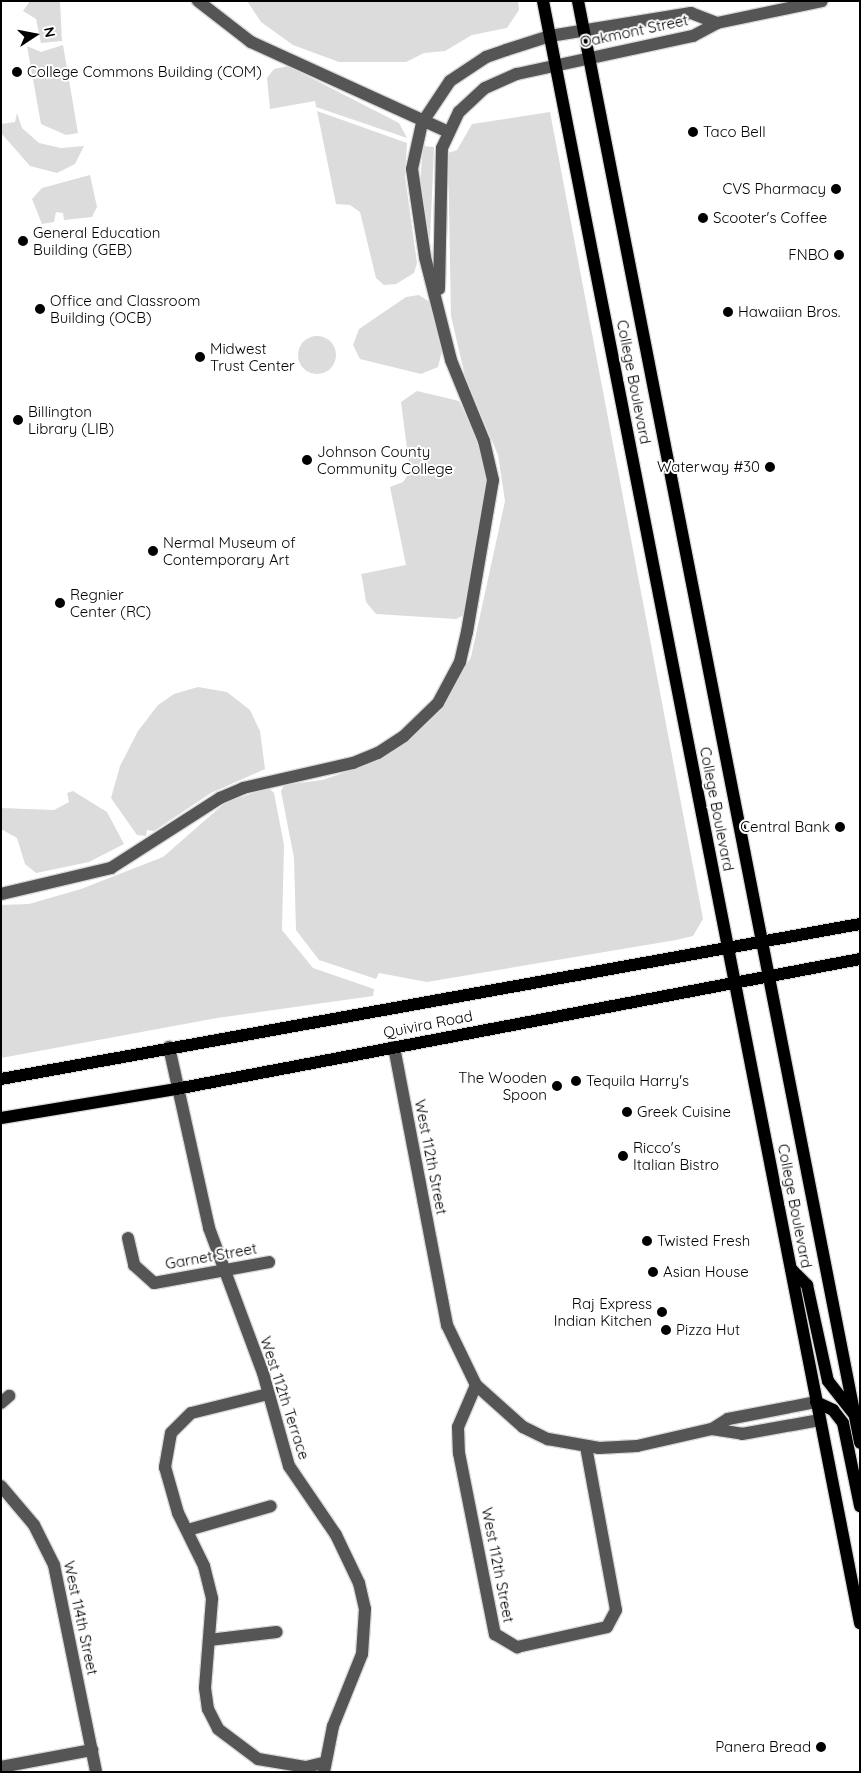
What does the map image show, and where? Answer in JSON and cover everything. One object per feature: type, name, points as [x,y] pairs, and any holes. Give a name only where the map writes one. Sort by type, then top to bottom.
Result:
[{"type":"main road","name":"College Boulevard","points":[[543,1],[860,1623]]},
{"type":"main road","name":"College Boulevard","points":[[578,1],[764,942],[769,977],[855,1397],[860,1444]]},
{"type":"main road","name":"Quivira Road","points":[[1,1079],[860,924]]},
{"type":"main road","name":"Quivira Road","points":[[1,1118],[176,1089],[860,959]]},
{"type":"main road","points":[[791,1269],[807,1285],[828,1381],[857,1413]]},
{"type":"main road","points":[[816,1402],[833,1410],[843,1423],[860,1506]]},
{"type":"street","points":[[1,894],[111,868],[220,798],[243,788],[354,763],[378,753],[416,725],[438,703],[460,662],[493,489],[491,462],[451,360],[440,307],[438,194],[446,131],[422,123],[251,42],[198,1]]},
{"type":"street","name":"Oakmont Street","points":[[446,131],[485,88],[555,64],[693,36],[717,23],[822,1]]},
{"type":"street","name":"Oakmont Street","points":[[440,307],[425,257],[413,192],[415,148],[422,123],[434,101],[465,69],[486,57],[550,36],[691,13],[717,23]]},
{"type":"street","name":"West 112th Street","points":[[394,1047],[447,1325],[476,1385],[523,1427],[548,1439],[586,1447],[637,1446],[712,1430],[742,1434],[820,1420]]},
{"type":"street","name":"West 112th Terrace","points":[[169,1048],[176,1089],[224,1272],[268,1394],[289,1466],[336,1535],[359,1583],[365,1609],[362,1654],[333,1726],[324,1767]]},
{"type":"street","name":"Garnet Street","points":[[128,1238],[134,1265],[154,1282],[224,1272],[269,1262]]},
{"type":"street","name":"West 112th Street","points":[[476,1385],[458,1427],[459,1453],[495,1634],[517,1647],[607,1627],[616,1610],[586,1447]]},
{"type":"street","points":[[268,1394],[206,1407],[181,1421],[171,1433],[165,1468],[188,1530],[204,1566],[212,1599],[208,1708],[218,1729],[258,1759],[306,1767],[324,1767]]},
{"type":"street","name":"West 112th Street","points":[[712,1430],[728,1419],[816,1402]]},
{"type":"street","name":"West 114th Street","points":[[1,1486],[34,1524],[54,1565],[96,1772]]},
{"type":"street","points":[[188,1530],[271,1506]]},
{"type":"street","points":[[209,1640],[277,1632]]},
{"type":"street","points":[[1,1767],[92,1750]]},
{"type":"shaded area","points":[[30,1],[60,1],[62,41],[41,43],[36,19],[23,11]]},
{"type":"shaded area","points":[[247,1],[518,1],[519,10],[507,28],[472,35],[445,51],[424,53],[406,62],[339,62],[293,45],[261,22]]},
{"type":"shaded area","points":[[63,45],[78,133],[66,135],[41,124],[27,46],[41,52]]},
{"type":"shaded area","points":[[288,66],[399,123],[407,138],[316,107],[315,101],[270,109],[267,78],[274,69]]},
{"type":"shaded area","points":[[317,111],[407,143],[405,176],[417,263],[414,273],[396,284],[384,285],[376,278],[360,212],[350,205],[336,204]]},
{"type":"shaded area","points":[[550,112],[703,919],[693,936],[676,940],[427,982],[379,973],[376,979],[319,960],[296,930],[294,858],[281,791],[284,785],[322,780],[367,765],[407,742],[439,712],[471,657],[505,501],[498,455],[465,376],[451,316],[448,153],[457,150],[472,124]]},
{"type":"shaded area","points":[[17,113],[22,128],[39,143],[61,148],[84,146],[75,164],[57,173],[30,166],[1,133],[1,124],[15,122]]},
{"type":"shaded area","points":[[423,146],[434,147],[430,240],[420,183]]},
{"type":"shaded area","points":[[90,175],[97,207],[92,217],[64,220],[63,213],[56,212],[54,222],[42,224],[32,199],[42,188]]},
{"type":"shaded area","points":[[419,295],[431,303],[442,351],[438,367],[421,374],[360,359],[353,345],[359,329],[406,297]]},
{"type":"shaded area","points":[[317,336],[331,341],[336,355],[331,369],[317,374],[303,369],[298,355],[303,341]]},
{"type":"shaded area","points":[[417,391],[459,401],[479,443],[487,481],[464,615],[456,619],[376,614],[366,602],[361,574],[406,565],[390,487],[403,482],[410,472],[401,402]]},
{"type":"shaded area","points":[[198,687],[227,692],[250,710],[260,731],[265,769],[211,793],[154,831],[147,830],[146,836],[137,835],[111,798],[120,766],[138,731],[158,705],[174,694]]},
{"type":"shaded area","points":[[269,788],[274,793],[284,845],[282,930],[313,968],[374,989],[373,996],[217,1018],[1,1058],[1,905],[29,904],[81,889],[163,857],[226,802]]},
{"type":"shaded area","points":[[73,791],[107,812],[124,844],[89,862],[36,873],[25,864],[17,838],[1,829],[1,808],[54,810],[69,802],[67,793]]},
{"type":"place","name":"College Commons Building (COM)","points":[[17,72]]},
{"type":"place","name":"Taco Bell","points":[[693,132]]},
{"type":"place","name":"CVS Pharmacy","points":[[836,189]]},
{"type":"place","name":"Scooter's Coffee","points":[[703,218]]},
{"type":"place","name":"General Education Building (GEB)","points":[[23,241]]},
{"type":"place","name":"FNBO","points":[[839,255]]},
{"type":"place","name":"Office and Classroom Building (OCB)","points":[[40,309]]},
{"type":"place","name":"Hawaiian Bros.","points":[[728,312]]},
{"type":"place","name":"Midwest Trust Center","points":[[200,357]]},
{"type":"place","name":"Billington Library (LIB)","points":[[18,420]]},
{"type":"place","name":"Johnson County Community College","points":[[307,460]]},
{"type":"place","name":"Waterway #30","points":[[770,467]]},
{"type":"place","name":"Nermal Museum of Contemporary Art","points":[[153,551]]},
{"type":"place","name":"Regnier Center (RC)","points":[[60,603]]},
{"type":"place","name":"Central Bank","points":[[840,827]]},
{"type":"place","name":"Tequila Harry's","points":[[576,1081]]},
{"type":"place","name":"The Wooden Spoon","points":[[557,1086]]},
{"type":"place","name":"Greek Cuisine","points":[[627,1112]]},
{"type":"place","name":"Ricco's Italian Bistro","points":[[623,1156]]},
{"type":"place","name":"Twisted Fresh","points":[[647,1241]]},
{"type":"place","name":"Asian House","points":[[653,1272]]},
{"type":"place","name":"Raj Express Indian Kitchen","points":[[662,1312]]},
{"type":"place","name":"Pizza Hut","points":[[666,1330]]},
{"type":"place","name":"Panera Bread","points":[[821,1747]]}]
